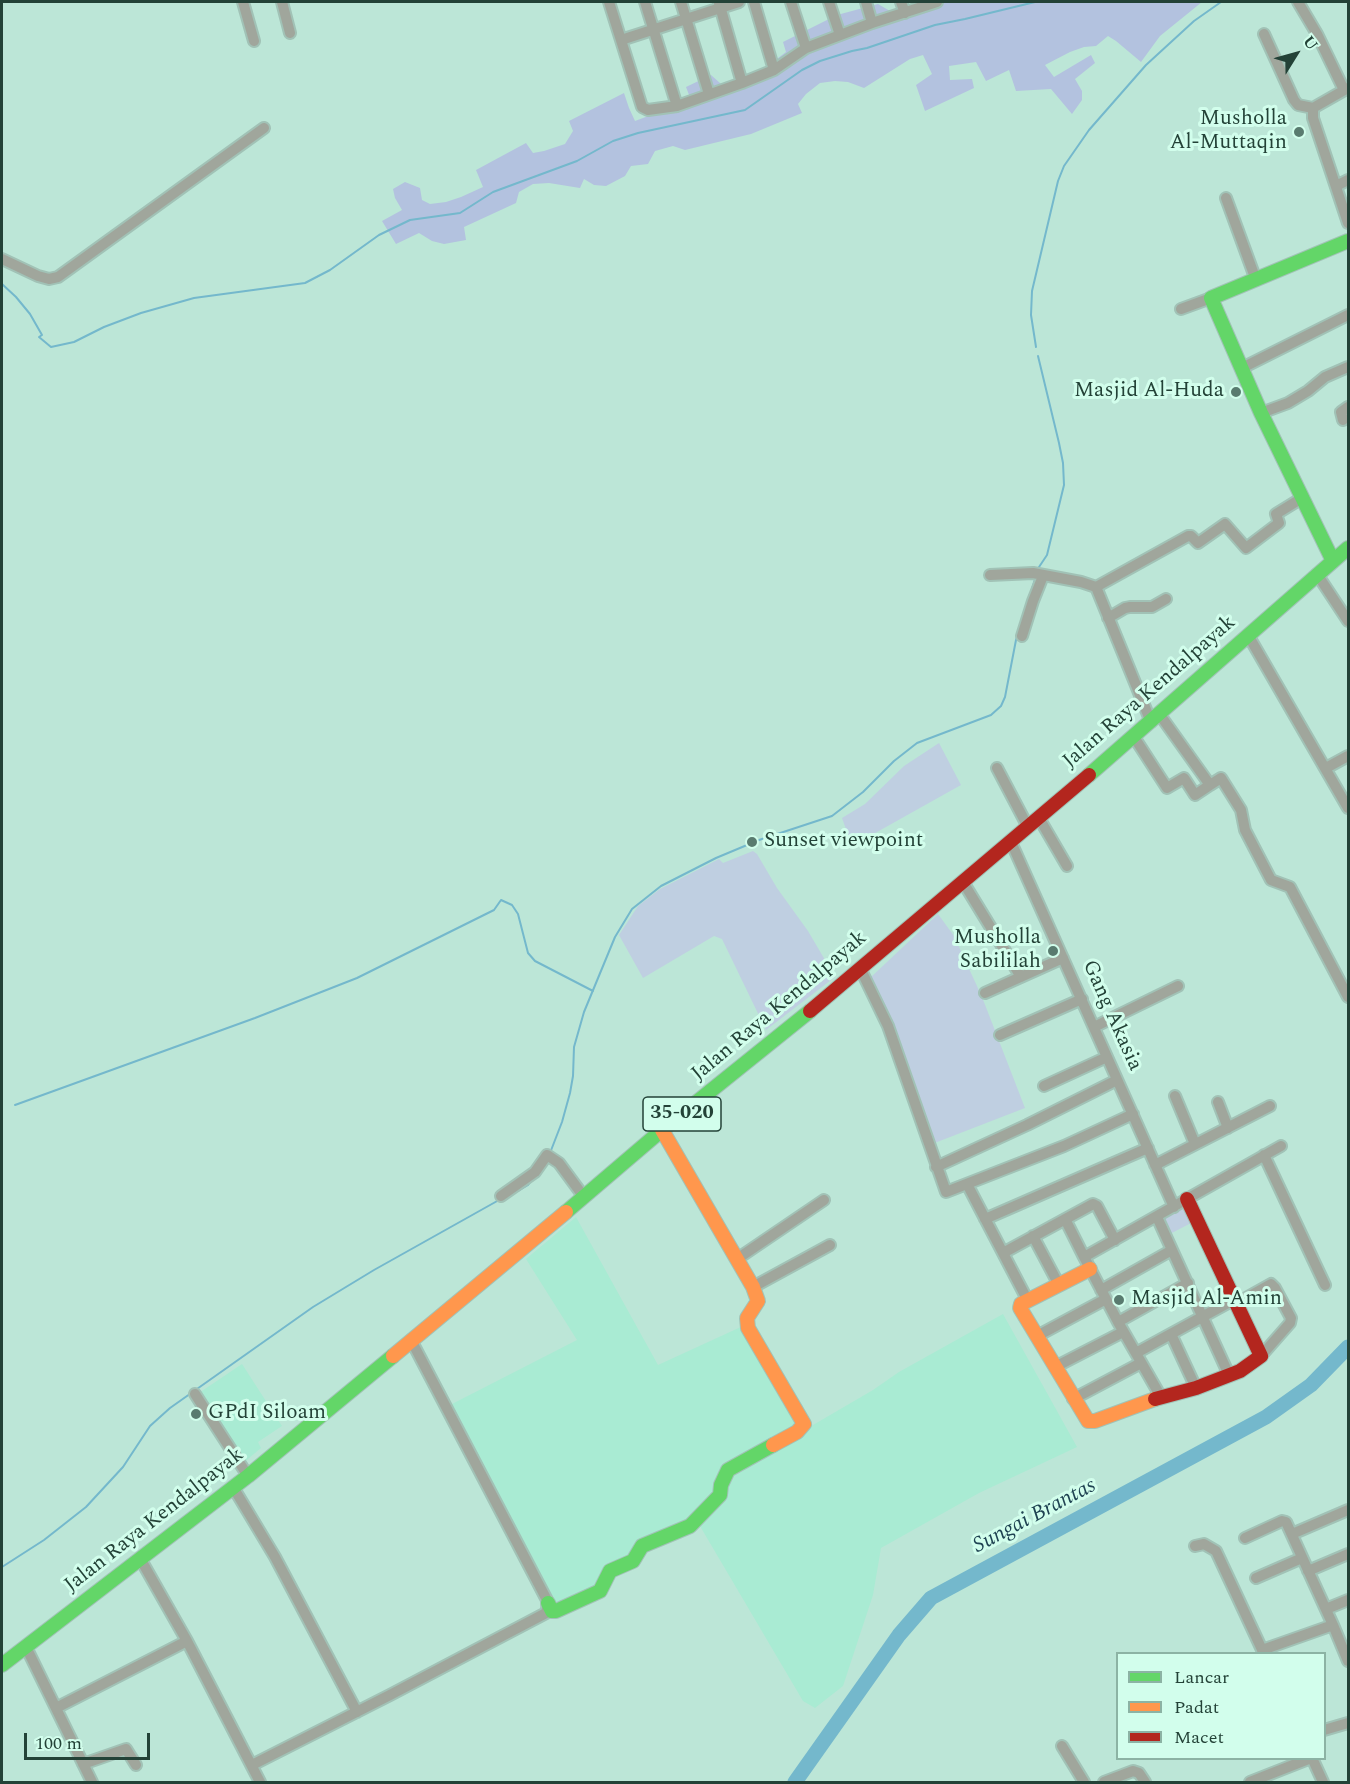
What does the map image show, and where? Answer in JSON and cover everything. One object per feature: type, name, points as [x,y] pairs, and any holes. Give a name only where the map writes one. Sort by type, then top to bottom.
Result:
[{"type":"main road","points":[[1333,561],[1261,413],[1211,298],[1348,241]]},
{"type":"main road","name":"Jalan Raya Kendalpayak","points":[[2,1665],[248,1476],[662,1130],[762,1051],[1155,719],[1348,548]]},
{"type":"main road","points":[[548,1603],[552,1611],[556,1611],[600,1591],[610,1571],[633,1561],[642,1546],[690,1526],[720,1495],[723,1477],[728,1470],[801,1429],[804,1424],[748,1328],[747,1318],[758,1303],[753,1287],[662,1130]]},
{"type":"main road","points":[[1087,1263],[1059,1285],[1021,1304],[1020,1308],[1085,1418],[1092,1421],[1161,1396],[1196,1388],[1248,1366],[1261,1356],[1187,1199]]},
{"type":"street","points":[[243,2],[254,41]]},
{"type":"street","points":[[282,2],[290,33]]},
{"type":"street","points":[[609,2],[643,108],[648,110],[677,106],[742,84],[774,70],[806,48],[937,2]]},
{"type":"street","points":[[645,2],[677,106]]},
{"type":"street","points":[[681,2],[709,94]]},
{"type":"street","points":[[621,40],[719,5],[739,2]]},
{"type":"street","points":[[754,2],[774,70]]},
{"type":"street","points":[[791,2],[806,48]]},
{"type":"street","points":[[829,2],[840,35]]},
{"type":"street","points":[[866,2],[872,23]]},
{"type":"street","points":[[901,2],[905,14]]},
{"type":"street","points":[[1264,34],[1298,105],[1313,108],[1346,89],[1298,2]]},
{"type":"street","points":[[719,5],[742,84]]},
{"type":"street","points":[[1313,108],[1312,118],[1348,223]]},
{"type":"street","points":[[2,259],[38,276],[50,279],[58,277],[264,128]]},
{"type":"street","points":[[1336,186],[1348,180]]},
{"type":"street","points":[[1226,198],[1256,280]]},
{"type":"street","points":[[1181,309],[1211,298]]},
{"type":"street","points":[[1242,369],[1348,315]]},
{"type":"street","points":[[1261,413],[1288,403],[1325,377],[1348,367]]},
{"type":"street","points":[[1343,420],[1341,412],[1348,407]]},
{"type":"street","points":[[990,575],[1039,575],[1081,582],[1096,587],[1188,536],[1198,543],[1225,524],[1246,548],[1279,523],[1276,514],[1302,498]]},
{"type":"street","points":[[1317,574],[1348,621]]},
{"type":"street","points":[[1022,636],[1039,575]]},
{"type":"street","points":[[1096,587],[1155,719],[1210,785]]},
{"type":"street","points":[[1108,618],[1130,606],[1152,607],[1166,599]]},
{"type":"street","points":[[1248,635],[1348,808]]},
{"type":"street","points":[[1134,737],[1167,788],[1184,778],[1195,795],[1221,778],[1240,810],[1245,830],[1271,880],[1290,887],[1348,997]]},
{"type":"street","points":[[1326,768],[1348,756]]},
{"type":"street","points":[[997,768],[1028,828]]},
{"type":"street","points":[[1039,818],[1067,866]]},
{"type":"street","name":"Gang Akasia","points":[[1011,842],[1174,1207]]},
{"type":"street","points":[[963,882],[1021,977]]},
{"type":"street","points":[[985,993],[1063,958]]},
{"type":"street","points":[[860,968],[888,1026],[946,1192],[1064,1146],[1132,1114]]},
{"type":"street","points":[[1094,1027],[1178,986]]},
{"type":"street","points":[[1000,1035],[1082,999]]},
{"type":"street","points":[[1044,1086],[1107,1057]]},
{"type":"street","points":[[936,1167],[1118,1080]]},
{"type":"street","points":[[1175,1096],[1195,1144]]},
{"type":"street","points":[[1218,1102],[1228,1128]]},
{"type":"street","points":[[1155,1165],[1270,1106]]},
{"type":"street","points":[[1087,1263],[1115,1240],[1281,1146]]},
{"type":"street","points":[[985,1219],[1148,1148]]},
{"type":"street","points":[[1264,1155],[1324,1285]]},
{"type":"street","points":[[501,1196],[535,1172],[549,1156],[559,1164],[584,1197]]},
{"type":"street","points":[[967,1184],[1028,1301]]},
{"type":"street","points":[[737,1259],[824,1200]]},
{"type":"street","points":[[1003,1252],[1095,1204],[1115,1240]]},
{"type":"street","points":[[1157,1217],[1229,1375]]},
{"type":"street","points":[[1065,1219],[1103,1295],[1161,1396]]},
{"type":"street","points":[[1033,1236],[1059,1285]]},
{"type":"street","points":[[753,1287],[830,1245]]},
{"type":"street","points":[[1037,1336],[1172,1250]]},
{"type":"street","points":[[1055,1367],[1188,1283]]},
{"type":"street","points":[[1073,1399],[1138,1358],[1170,1334],[1271,1284],[1290,1318],[1290,1323],[1261,1356]]},
{"type":"street","points":[[1170,1334],[1196,1388]]},
{"type":"street","points":[[252,1765],[546,1613],[548,1603],[411,1340]]},
{"type":"street","points":[[195,1394],[248,1476]]},
{"type":"street","points":[[233,1487],[275,1557],[357,1712]]},
{"type":"street","points":[[1292,1534],[1348,1510]]},
{"type":"street","points":[[1245,1538],[1283,1521],[1287,1524],[1333,1625],[1346,1646],[1348,1661]]},
{"type":"street","points":[[1195,1546],[1204,1544],[1216,1551],[1263,1652],[1333,1625]]},
{"type":"street","points":[[1308,1571],[1348,1554]]},
{"type":"street","points":[[1256,1578],[1302,1558]]},
{"type":"street","points":[[141,1560],[187,1641],[260,1782]]},
{"type":"street","points":[[1326,1609],[1348,1600]]},
{"type":"street","points":[[56,1708],[187,1641]]},
{"type":"street","points":[[26,1647],[91,1782]]},
{"type":"street","points":[[1326,1729],[1348,1723]]},
{"type":"street","points":[[1062,1746],[1084,1782]]},
{"type":"street","points":[[83,1764],[126,1749],[136,1765]]},
{"type":"street","points":[[1250,1782],[1307,1760]]},
{"type":"street","points":[[1313,1760],[1318,1781]]},
{"type":"street","points":[[1104,1782],[1133,1771],[1139,1773],[1145,1782]]},
{"type":"shaded area","points":[[930,2],[1202,2],[1160,36],[1141,62],[1108,36],[1096,46],[1070,52],[1045,65],[1054,77],[1091,55],[1095,63],[1075,79],[1082,91],[1082,100],[1072,114],[1051,89],[1016,91],[1009,70],[986,81],[976,62],[949,66],[950,80],[972,79],[974,88],[925,111],[916,85],[932,74],[923,55],[910,59],[864,88],[848,82],[820,83],[798,104],[802,113],[751,134],[685,150],[673,146],[655,151],[648,164],[631,166],[625,176],[606,186],[594,185],[584,179],[580,188],[549,183],[533,184],[519,192],[516,203],[464,227],[466,240],[444,244],[432,241],[419,233],[396,244],[382,221],[402,210],[393,189],[405,182],[420,188],[422,200],[430,204],[461,197],[483,187],[476,170],[526,143],[533,153],[565,144],[573,131],[569,121],[624,93],[635,121],[691,100],[686,87],[711,75],[729,91],[786,52],[783,42],[837,15],[878,4],[890,11],[910,12]]},
{"type":"shaded area","points":[[939,743],[961,785],[852,846],[842,818],[865,804],[904,766]]},
{"type":"shaded area","points":[[753,851],[808,931],[835,977],[766,1030],[722,939],[714,936],[643,978],[619,935],[638,906],[660,889],[719,859],[723,863]]},
{"type":"shaded area","points":[[938,914],[954,936],[982,997],[1025,1108],[932,1144],[869,979]]},
{"type":"shaded area","points":[[1186,1204],[1195,1221],[1168,1235],[1161,1218]]},
{"type":"shaded area","points":[[576,1217],[658,1365],[743,1326],[800,1424],[736,1462],[716,1497],[685,1524],[632,1556],[599,1588],[559,1606],[554,1603],[452,1404],[577,1340],[526,1259]]},
{"type":"shaded area","points":[[1003,1314],[1077,1447],[979,1493],[881,1548],[873,1595],[843,1686],[815,1708],[803,1701],[697,1521],[727,1478],[741,1467],[873,1390],[899,1372]]},
{"type":"shaded area","points":[[242,1364],[282,1426],[258,1442],[261,1448],[243,1463],[196,1395]]},
{"type":"waterway","points":[[2,284],[30,314],[42,335],[39,337],[51,347],[74,342],[104,327],[141,313],[194,298],[305,283],[330,270],[379,235],[410,220],[460,213],[493,192],[577,161],[613,141],[638,133],[745,110],[802,70],[820,61],[935,25],[1035,2]]},
{"type":"waterway","points":[[1036,347],[1031,315],[1032,291],[1058,181],[1064,166],[1089,130],[1146,65],[1194,21],[1221,2]]},
{"type":"waterway","points":[[1037,570],[1047,555],[1064,485],[1059,443],[1038,356]]},
{"type":"waterway","points":[[550,1153],[570,1093],[574,1047],[584,1012],[615,937],[632,909],[661,886],[716,858],[759,840],[832,816],[863,792],[894,761],[917,743],[991,715],[1001,706],[1005,697],[1016,640],[1036,576]]},
{"type":"waterway","points":[[15,1105],[255,1018],[357,978],[494,910],[501,900],[512,905],[518,914],[528,953],[535,961],[593,991]]},
{"type":"waterway","points":[[518,1191],[532,1180]]},
{"type":"waterway","points":[[2,1567],[44,1540],[86,1507],[123,1467],[150,1426],[170,1408],[313,1307],[499,1200]]},
{"type":"waterway","name":"Sungai Brantas","points":[[795,1782],[899,1635],[931,1598],[1266,1417],[1311,1385],[1348,1347]]},
{"type":"traffic: fast","points":[[1333,561],[1261,413],[1211,298],[1348,241]]},
{"type":"traffic: fast","points":[[1089,775],[1348,548]]},
{"type":"traffic: fast","points":[[566,1212],[662,1130],[810,1011]]},
{"type":"traffic: fast","points":[[2,1665],[248,1476],[393,1356]]},
{"type":"traffic: fast","points":[[548,1603],[552,1611],[556,1611],[600,1591],[610,1571],[633,1561],[642,1546],[690,1526],[720,1495],[721,1485],[728,1470],[773,1445]]},
{"type":"traffic: slow","points":[[662,1130],[753,1287],[758,1301],[747,1318],[748,1328],[804,1424],[797,1432],[773,1445]]},
{"type":"traffic: slow","points":[[393,1356],[566,1212]]},
{"type":"traffic: slow","points":[[1090,1269],[1021,1304],[1020,1308],[1088,1421],[1095,1421],[1155,1399]]},
{"type":"traffic: jam","points":[[810,1011],[1089,775]]},
{"type":"traffic: jam","points":[[1155,1399],[1196,1388],[1240,1371],[1261,1356],[1187,1199]]},
{"type":"place","name":"Musholla Al-Muttaqin","points":[[1299,132]]},
{"type":"place","name":"Masjid Al-Huda","points":[[1236,392]]},
{"type":"place","name":"Sunset viewpoint","points":[[752,842]]},
{"type":"place","name":"Musholla Sabililah","points":[[1053,951]]},
{"type":"place","name":"Masjid Al-Amin","points":[[1119,1300]]},
{"type":"place","name":"GPdI Siloam","points":[[196,1414]]}]
